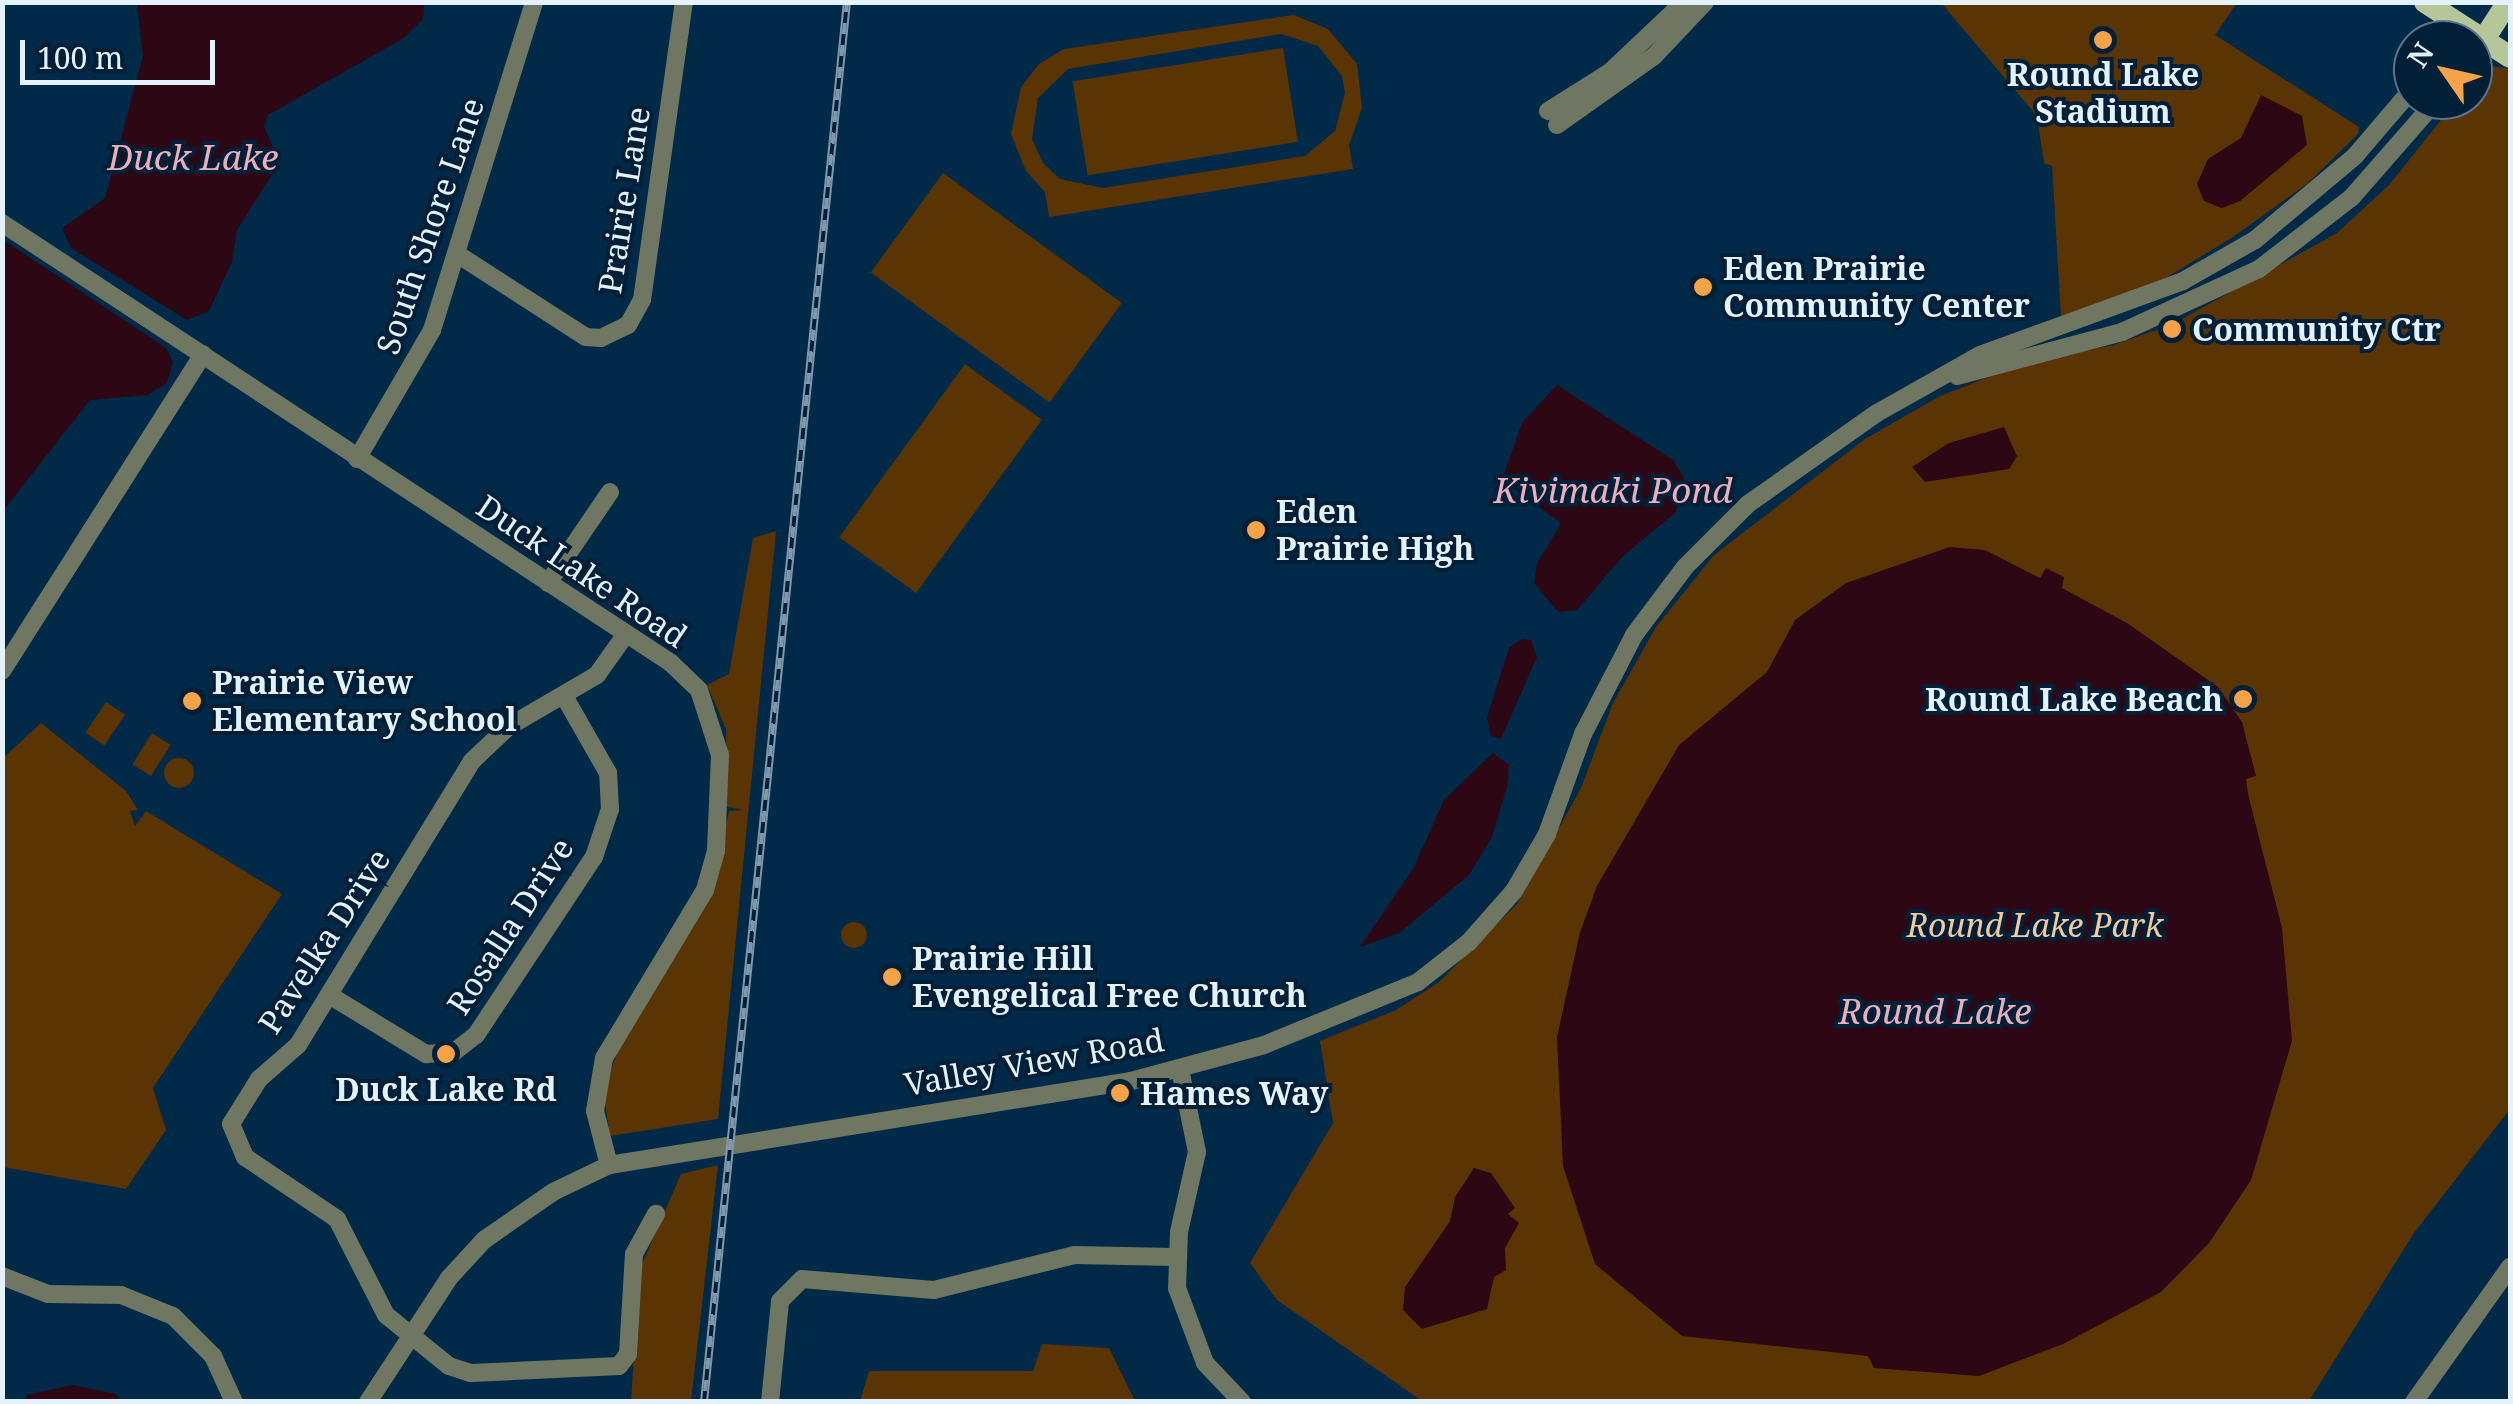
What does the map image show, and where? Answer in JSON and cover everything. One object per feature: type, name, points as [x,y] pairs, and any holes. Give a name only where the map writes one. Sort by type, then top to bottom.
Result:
[{"type":"main road","points":[[2425,2],[2442,20]]},
{"type":"street","name":"South Shore Lane","points":[[357,459],[420,358],[457,254],[534,2]]},
{"type":"street","name":"Prairie Lane","points":[[457,254],[586,337],[601,338],[628,325],[642,300],[684,2]]},
{"type":"street","points":[[1684,2],[1610,72],[1553,118],[1654,56],[1704,2]]},
{"type":"street","name":"Valley View Road","points":[[368,1402],[409,1336],[484,1240],[553,1192],[609,1165],[1180,1069],[1380,1002],[1470,942],[1532,864],[1606,684],[1685,566],[1770,486],[1980,354],[2183,281],[2255,240],[2355,156],[2393,111]]},
{"type":"street","name":"Valley View Road","points":[[1927,385],[2122,332],[2259,270],[2352,198],[2420,120]]},
{"type":"street","name":"Duck Lake Road","points":[[2,223],[626,634],[698,690],[716,732],[720,784],[716,851],[705,890],[604,1058],[596,1111],[609,1165]]},
{"type":"street","points":[[2,671],[203,354]]},
{"type":"street","points":[[548,583],[610,492]]},
{"type":"street","name":"Pavelka Drive","points":[[626,634],[598,674],[508,728],[472,762],[298,1045],[243,1101],[232,1136],[245,1157],[337,1218],[377,1303],[409,1336],[448,1366],[471,1372],[620,1366],[628,1354],[634,1254],[656,1214]]},
{"type":"street","name":"Rosalla Drive","points":[[329,995],[426,1054],[448,1061],[476,1034],[599,847],[612,785],[564,696]]},
{"type":"street","points":[[1180,1069],[1197,1152],[1176,1257],[1192,1340],[1242,1402]]},
{"type":"street","points":[[770,1402],[780,1300],[802,1279],[934,1290],[1074,1256],[1176,1257]]},
{"type":"street","points":[[2414,1402],[2510,1268]]},
{"type":"street","points":[[2,1276],[48,1294],[121,1295],[173,1316],[213,1356],[234,1402]]},
{"type":"green space","points":[[1941,3],[2237,3],[2215,35],[2359,127],[2358,134],[2307,184],[2233,237],[2161,281],[2061,317],[2052,166],[2044,163],[2037,116]]},
{"type":"green space","points":[[1294,15],[1328,29],[1357,64],[1362,108],[1349,145],[1353,169],[1049,217],[1045,192],[1026,171],[1011,134],[1021,87],[1039,64],[1064,49]],"holes":[[[1281,34],[1318,46],[1342,76],[1345,93],[1335,131],[1305,156],[1103,188],[1060,179],[1043,163],[1032,139],[1038,98],[1068,69]]]},
{"type":"green space","points":[[1283,48],[1298,142],[1087,175],[1073,81]]},
{"type":"green space","name":"Round Lake Park","points":[[2493,66],[2510,69],[2510,1109],[2414,1233],[2309,1401],[1422,1401],[1277,1300],[1250,1263],[1333,1123],[1320,1041],[1396,1010],[1439,982],[1517,904],[1581,788],[1613,703],[1656,627],[1714,555],[1865,439],[1940,396],[2022,364],[2114,345],[2173,324],[2337,233],[2389,185],[2441,120],[2493,120]]},
{"type":"green space","points":[[943,173],[1122,303],[1049,402],[871,273]]},
{"type":"green space","points":[[965,364],[1042,420],[916,593],[839,537]]},
{"type":"green space","points":[[776,531],[718,1119],[610,1136],[603,1090],[627,1028],[710,898],[729,811],[744,810],[727,807],[726,729],[707,685],[729,674],[753,538]]},
{"type":"green space","points":[[106,702],[125,715],[104,746],[85,733]]},
{"type":"green space","points":[[41,723],[126,791],[138,810],[130,811],[135,826],[146,811],[282,894],[153,1088],[166,1130],[126,1189],[3,1167],[3,758]]},
{"type":"green space","points":[[152,733],[171,745],[151,776],[132,764]]},
{"type":"green space","points":[[179,758],[190,762],[194,773],[190,784],[179,788],[168,784],[164,773],[168,762]]},
{"type":"green space","points":[[854,922],[863,926],[867,935],[863,944],[854,948],[845,944],[841,935],[845,926]]},
{"type":"green space","points":[[718,1165],[691,1401],[631,1402],[639,1271],[681,1174]]},
{"type":"green space","points":[[1042,1344],[1109,1348],[1135,1401],[860,1401],[869,1371],[1033,1371]]},
{"type":"water","name":"Duck Lake","points":[[137,3],[424,3],[423,19],[404,38],[268,115],[264,127],[278,158],[273,173],[237,230],[232,262],[209,311],[187,320],[71,248],[62,228],[105,198],[143,56]]},
{"type":"water","points":[[2261,95],[2302,116],[2307,145],[2240,201],[2222,208],[2204,201],[2197,184],[2208,159],[2241,138]]},
{"type":"water","points":[[3,240],[166,348],[173,362],[167,383],[148,395],[90,400],[3,511]]},
{"type":"water","name":"Kivimaki Pond","points":[[1557,385],[1673,460],[1684,478],[1676,512],[1622,557],[1577,610],[1558,612],[1534,583],[1537,564],[1561,523],[1502,480],[1522,423]]},
{"type":"water","points":[[2004,427],[2017,456],[2009,469],[1925,482],[1912,467],[1949,443]]},
{"type":"water","name":"Round Lake","points":[[1950,547],[1985,550],[2040,578],[2046,568],[2064,577],[2062,588],[2127,623],[2218,687],[2242,722],[2256,776],[2246,779],[2248,794],[2282,928],[2292,1041],[2251,1180],[2209,1243],[2161,1292],[2063,1344],[1979,1376],[1874,1368],[1868,1356],[1682,1336],[1595,1264],[1563,1166],[1557,1037],[1580,932],[1597,886],[1679,745],[1767,672],[1795,620],[1846,583]]},
{"type":"water","points":[[1522,639],[1531,640],[1537,657],[1501,739],[1491,736],[1487,718],[1509,648]]},
{"type":"water","points":[[1493,753],[1509,765],[1507,787],[1492,837],[1469,875],[1399,933],[1360,947],[1413,869],[1444,800]]},
{"type":"water","points":[[1474,1168],[1491,1173],[1515,1208],[1508,1214],[1519,1223],[1505,1248],[1506,1270],[1494,1277],[1487,1309],[1422,1329],[1403,1310],[1405,1287],[1450,1221],[1455,1197]]},
{"type":"water","points":[[73,1385],[116,1394],[121,1401],[25,1401],[27,1395]]},
{"type":"railway","points":[[704,1402],[847,2]]},
{"type":"place","name":"Round Lake Stadium","points":[[2103,40]]},
{"type":"place","name":"Eden Prairie Community Center","points":[[1703,287]]},
{"type":"place","name":"Community Ctr","points":[[2172,329]]},
{"type":"place","name":"Eden Prairie High","points":[[1256,530]]},
{"type":"place","name":"Round Lake Beach","points":[[2243,699]]},
{"type":"place","name":"Prairie View Elementary School","points":[[192,701]]},
{"type":"place","name":"Prairie Hill Evengelical Free Church","points":[[892,977]]},
{"type":"place","name":"Duck Lake Rd","points":[[446,1054]]},
{"type":"place","name":"Hames Way","points":[[1120,1093]]}]
